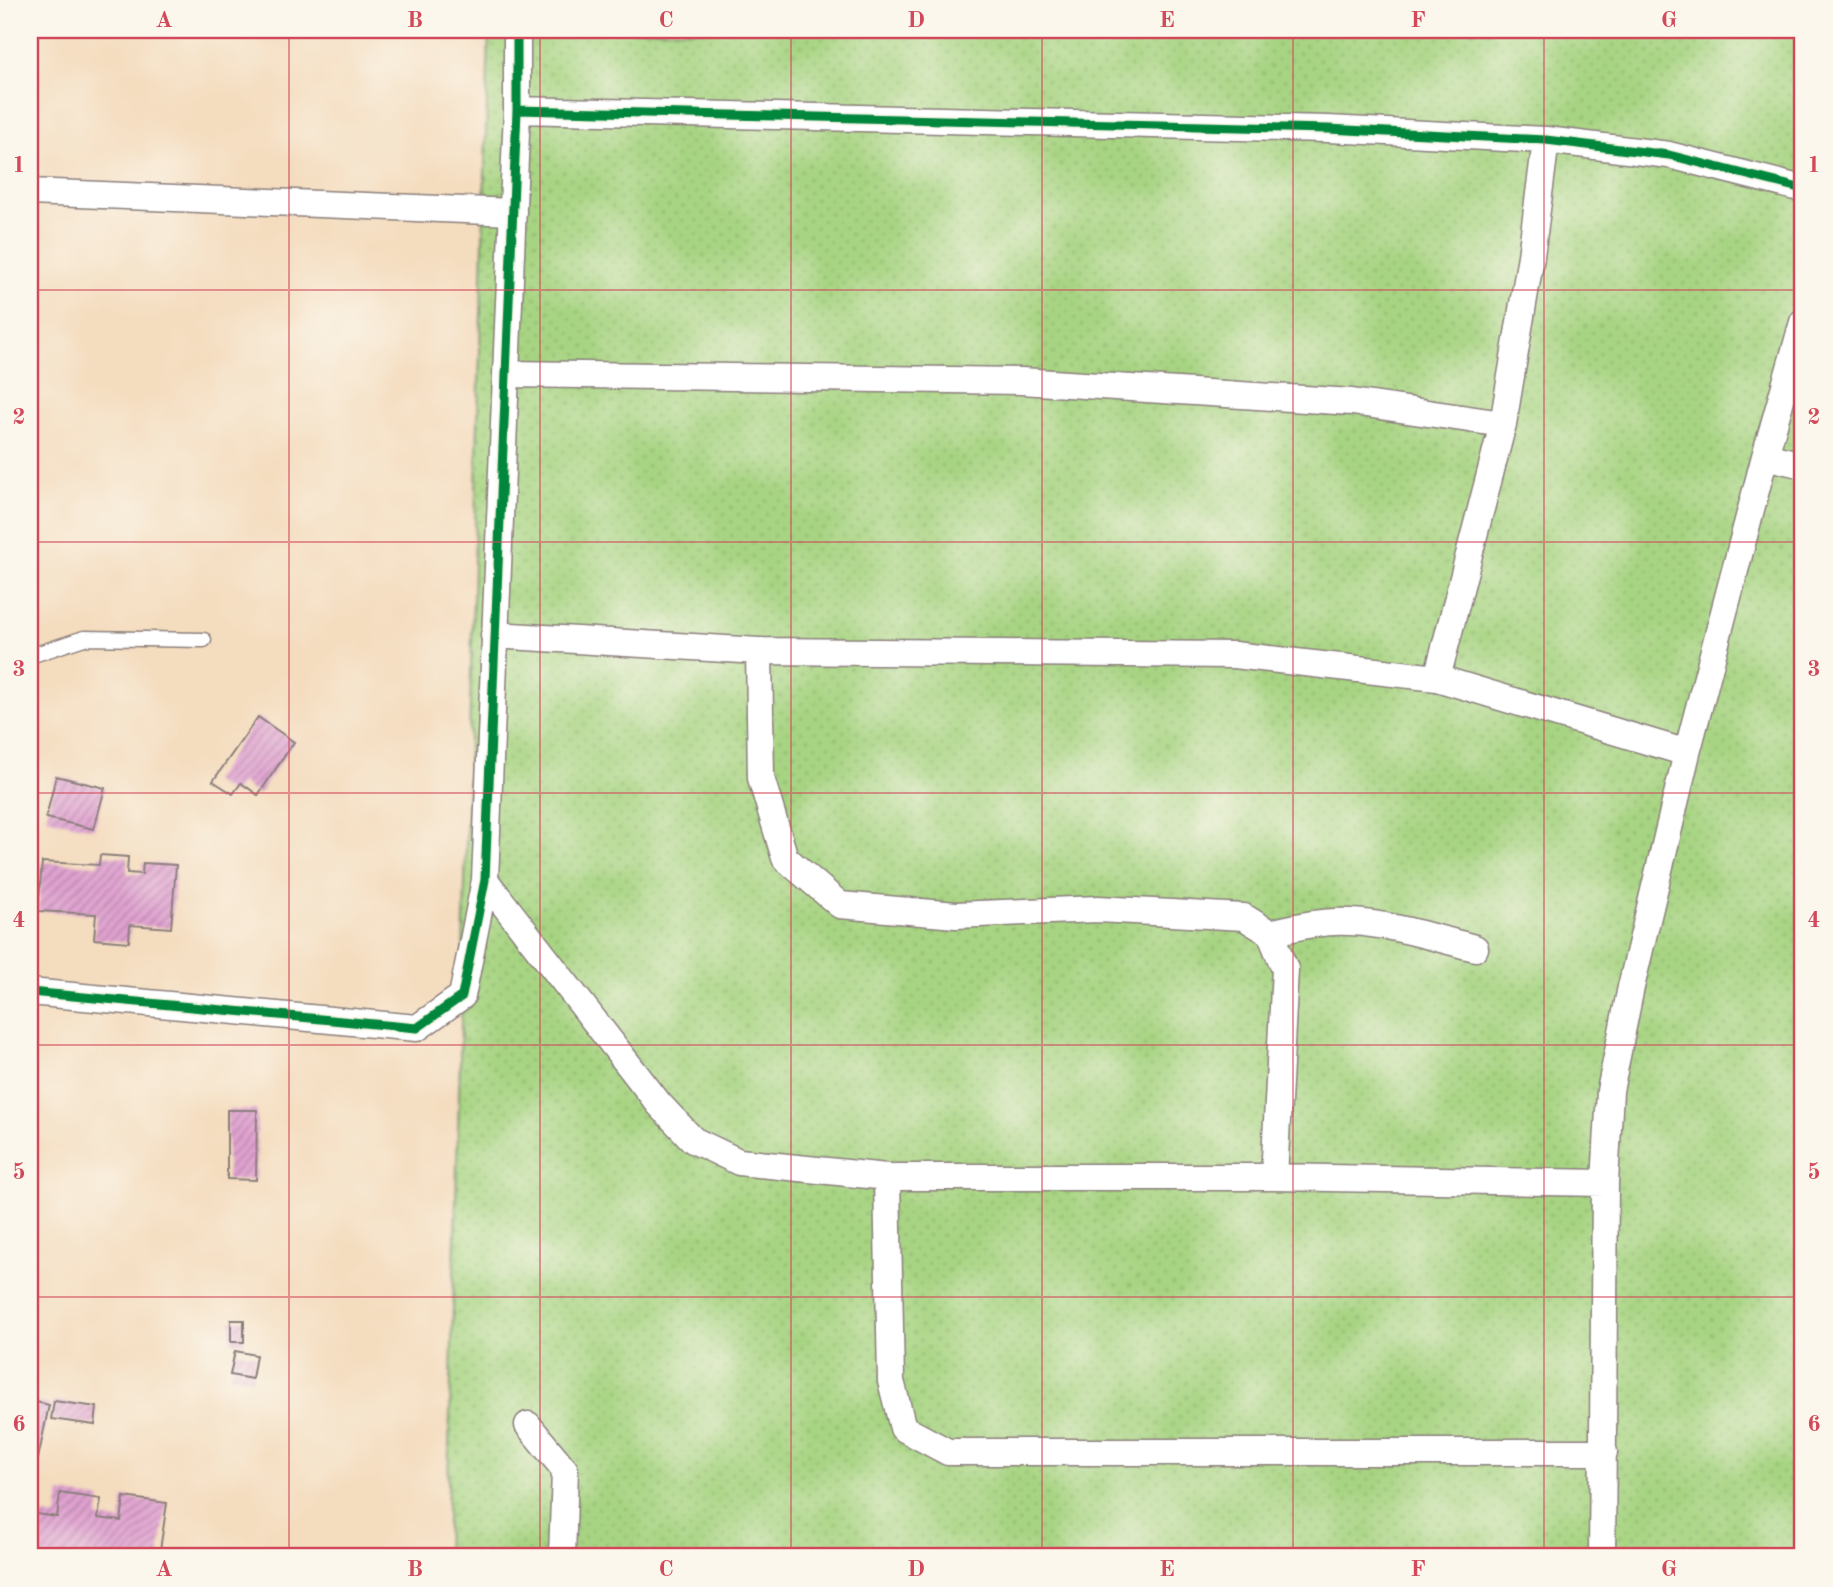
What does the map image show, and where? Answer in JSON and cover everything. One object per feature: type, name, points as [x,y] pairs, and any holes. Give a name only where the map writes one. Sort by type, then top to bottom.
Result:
[{"type":"street","points":[[30,992],[416,1028],[462,996],[485,880],[517,110],[517,30]]},
{"type":"street","points":[[517,110],[1328,129],[1546,140],[1670,155],[1803,189]]},
{"type":"street","points":[[1437,678],[1503,424],[1531,257],[1546,140]]},
{"type":"street","points":[[30,192],[513,212]]},
{"type":"street","points":[[1602,1557],[1605,1183],[1610,1091],[1631,986],[1687,753],[1803,322]]},
{"type":"street","points":[[506,374],[1021,381],[1352,402],[1503,424]]},
{"type":"street","points":[[1765,456],[1803,465]]},
{"type":"street","points":[[494,635],[759,651],[1234,654],[1437,678],[1687,753]]},
{"type":"street","points":[[759,651],[761,778],[785,858],[840,905],[956,915],[1098,909],[1244,916],[1270,933],[1286,969],[1274,1177]]},
{"type":"street","points":[[485,880],[659,1104],[693,1140],[739,1163],[887,1177],[1274,1177],[1605,1183]]},
{"type":"street","points":[[1270,933],[1311,924],[1349,922],[1380,926],[1475,948]]},
{"type":"street","points":[[887,1177],[891,1381],[903,1428],[948,1452],[1604,1452]]},
{"type":"street","points":[[528,1424],[565,1470],[562,1557]]},
{"type":"lane","points":[[30,656],[84,638],[204,640]]},
{"type":"green space","points":[[489,30],[1803,30],[1803,1557],[446,1557]]},
{"type":"building","points":[[258,717],[294,742],[258,795],[241,783],[233,794],[213,781]]},
{"type":"building","points":[[56,776],[105,788],[94,829],[46,818]]},
{"type":"building","points":[[100,855],[128,857],[127,873],[142,874],[143,863],[176,865],[171,928],[130,925],[129,942],[94,939],[96,914],[38,911],[42,862],[99,865]]},
{"type":"building","points":[[227,1110],[257,1110],[256,1180],[227,1179]]},
{"type":"building","points":[[231,1320],[244,1320],[244,1342],[231,1342]]},
{"type":"building","points":[[235,1351],[256,1355],[252,1379],[230,1375]]},
{"type":"building","points":[[54,1401],[97,1407],[95,1425],[51,1419]]},
{"type":"building","points":[[36,1402],[49,1405],[38,1459],[30,1458],[30,1433]]},
{"type":"building","points":[[60,1493],[101,1499],[98,1518],[121,1521],[124,1497],[167,1503],[159,1557],[30,1557],[30,1513],[57,1517]]},
{"type":"cycle path","points":[[30,992],[417,1028],[462,996],[485,880],[517,110],[517,30]]},
{"type":"cycle path","points":[[517,110],[1328,129],[1546,140],[1669,155],[1803,189]]}]
